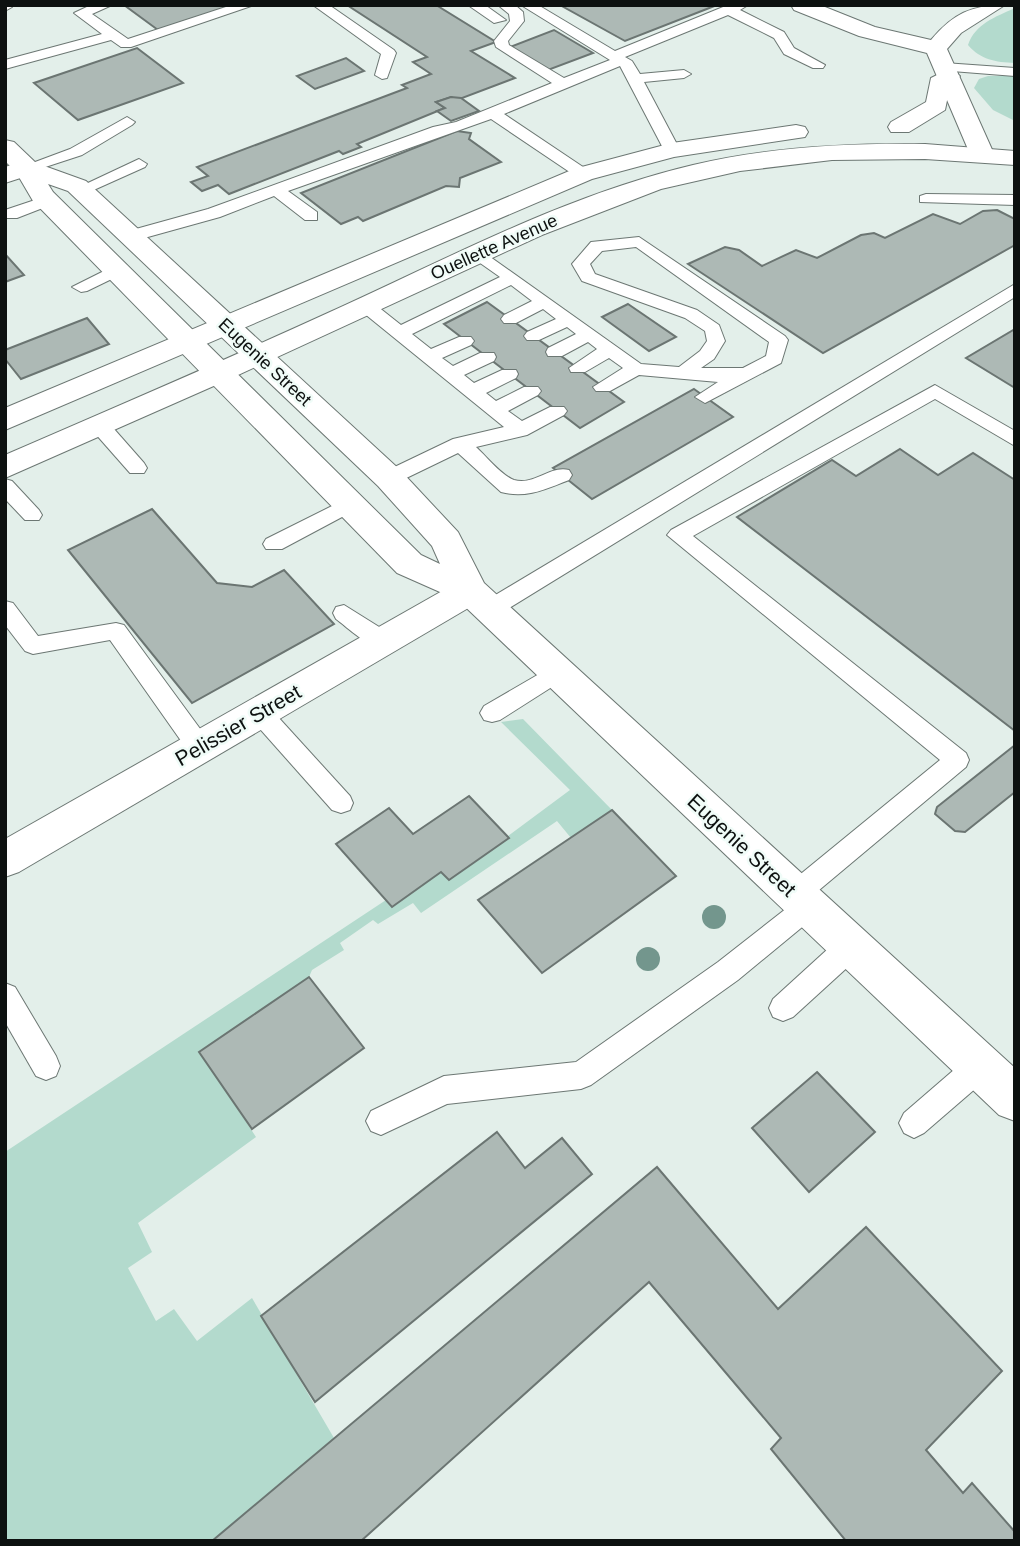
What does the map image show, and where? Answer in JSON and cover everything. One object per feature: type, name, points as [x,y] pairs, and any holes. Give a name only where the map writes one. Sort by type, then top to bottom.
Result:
[{"type":"street","points":[[802,5],[844,26],[943,64],[983,129],[982,154]]},
{"type":"street","points":[[900,127],[937,105],[939,83],[953,28],[995,5]]},
{"type":"street","name":"Ouellette Avenue","points":[[5,419],[583,174],[672,150],[809,131],[900,127],[983,129]]},
{"type":"street","name":"Eugenie Street","points":[[5,147],[16,172],[409,564],[480,600],[1015,1099]]},
{"type":"street","name":"Ouellette Avenue","points":[[5,467],[580,209],[654,183],[731,167],[813,155],[890,150],[1015,158]]},
{"type":"street","name":"Eugenie Street","points":[[16,172],[81,190],[131,236],[389,478],[446,540],[480,600]]},
{"type":"street","name":"Pelissier Street","points":[[5,860],[384,640],[480,600]]},
{"type":"lane","points":[[105,5],[81,13],[125,44],[247,5]]},
{"type":"lane","points":[[320,5],[389,52],[382,75]]},
{"type":"lane","points":[[475,5],[499,20]]},
{"type":"lane","points":[[505,5],[516,12],[517,21],[501,41],[503,47],[563,84]]},
{"type":"lane","points":[[528,5],[627,64],[672,150]]},
{"type":"lane","points":[[131,236],[214,214],[438,130],[460,126],[735,8],[779,35],[789,51],[818,65]]},
{"type":"lane","points":[[5,65],[113,35]]},
{"type":"lane","points":[[943,64],[1015,72]]},
{"type":"lane","points":[[635,79],[684,74]]},
{"type":"lane","points":[[493,113],[583,174]]},
{"type":"lane","points":[[16,172],[76,152],[127,122]]},
{"type":"lane","points":[[81,190],[139,164]]},
{"type":"lane","points":[[276,190],[311,216]]},
{"type":"lane","points":[[926,199],[1015,200]]},
{"type":"lane","points":[[11,214],[47,201]]},
{"type":"lane","points":[[680,375],[707,355],[716,341],[713,329],[691,314],[588,277],[581,264],[597,246],[639,242],[779,340],[774,359],[705,397]]},
{"type":"lane","points":[[479,254],[636,369],[680,375],[747,373]]},
{"type":"lane","points":[[81,286],[116,270]]},
{"type":"lane","points":[[399,333],[512,278]]},
{"type":"lane","points":[[480,600],[1015,289]]},
{"type":"lane","points":[[510,319],[544,302]]},
{"type":"lane","points":[[366,306],[520,430]]},
{"type":"lane","points":[[533,336],[567,320]]},
{"type":"lane","points":[[714,336],[757,325]]},
{"type":"lane","points":[[555,352],[589,334]]},
{"type":"lane","points":[[429,357],[465,341]]},
{"type":"lane","points":[[578,368],[610,350]]},
{"type":"lane","points":[[450,375],[487,357]]},
{"type":"lane","points":[[603,387],[636,369]]},
{"type":"lane","points":[[472,392],[509,374]]},
{"type":"lane","points":[[494,410],[531,391]]},
{"type":"lane","points":[[381,1121],[444,1090],[581,1075],[728,971],[957,760],[678,535],[935,391],[1015,440]]},
{"type":"lane","points":[[389,478],[460,444],[520,430],[557,411]]},
{"type":"lane","points":[[100,426],[137,468]]},
{"type":"lane","points":[[460,444],[508,487],[529,488],[562,475]]},
{"type":"lane","points":[[5,486],[32,516]]},
{"type":"lane","points":[[274,544],[350,504]]},
{"type":"lane","points":[[5,608],[33,645],[116,631],[200,748]]},
{"type":"lane","points":[[344,613],[384,640]]},
{"type":"lane","points":[[492,713],[558,672]]},
{"type":"lane","points":[[260,713],[341,803]]},
{"type":"lane","points":[[783,1007],[851,946]]},
{"type":"lane","points":[[5,996],[46,1066]]},
{"type":"lane","points":[[914,1123],[980,1066]]},
{"type":"green space","points":[[1015,8],[1015,63],[989,59],[968,45],[981,26]]},
{"type":"green space","points":[[988,76],[1015,76],[1015,121],[993,110],[974,88],[979,79]]},
{"type":"green space","points":[[523,719],[612,810],[571,838],[557,821],[421,913],[413,903],[378,924],[373,920],[340,943],[344,950],[312,970],[309,977],[200,1052],[256,1137],[138,1223],[152,1252],[128,1268],[156,1321],[174,1309],[197,1341],[252,1298],[334,1438],[212,1541],[5,1541],[5,1152],[386,900],[393,907],[441,872],[449,880],[570,790],[501,722]]},
{"type":"building","points":[[124,5],[235,5],[158,30]]},
{"type":"building","points":[[347,5],[436,5],[496,42],[471,51],[515,78],[457,100],[451,97],[436,102],[445,108],[357,144],[361,147],[343,154],[339,151],[229,194],[218,185],[202,191],[191,182],[208,176],[197,167],[407,88],[402,85],[431,74],[413,62],[427,57]]},
{"type":"building","points":[[560,5],[717,5],[625,41]]},
{"type":"building","points":[[554,30],[593,53],[548,70],[510,47]]},
{"type":"building","points":[[137,48],[183,83],[78,120],[34,83]]},
{"type":"building","points":[[346,58],[364,71],[315,89],[297,76]]},
{"type":"building","points":[[451,97],[461,98],[479,111],[451,121],[437,111],[445,108],[436,102]]},
{"type":"building","points":[[457,131],[471,133],[469,139],[501,162],[460,178],[459,187],[446,186],[363,221],[358,217],[341,224],[301,193]]},
{"type":"building","points":[[997,210],[1015,219],[1015,245],[823,353],[688,264],[725,247],[739,250],[762,266],[796,250],[817,258],[861,235],[874,233],[885,238],[933,214],[960,224],[983,211]]},
{"type":"building","points":[[5,254],[24,275],[5,282]]},
{"type":"building","points":[[487,302],[624,402],[580,428],[444,324]]},
{"type":"building","points":[[628,304],[676,337],[649,351],[602,317]]},
{"type":"building","points":[[87,318],[109,344],[21,379],[5,359],[5,350]]},
{"type":"building","points":[[1015,329],[1015,388],[966,358]]},
{"type":"building","points":[[694,389],[733,417],[592,499],[553,468]]},
{"type":"building","points":[[900,449],[938,475],[973,453],[1015,480],[1015,731],[737,517],[832,460],[856,476]]},
{"type":"building","points":[[152,509],[217,583],[252,587],[284,570],[334,624],[192,703],[68,550]]},
{"type":"building","points":[[1015,745],[1015,792],[965,832],[955,831],[935,814],[937,807]]},
{"type":"building","points":[[469,796],[509,838],[449,880],[441,872],[392,907],[336,844],[389,808],[413,834]]},
{"type":"building","points":[[612,810],[676,876],[542,973],[478,900]]},
{"type":"building","points":[[309,977],[364,1048],[252,1129],[199,1052]]},
{"type":"building","points":[[817,1072],[875,1132],[809,1192],[752,1128]]},
{"type":"building","points":[[497,1132],[525,1168],[562,1138],[592,1174],[315,1402],[261,1316]]},
{"type":"building","points":[[657,1167],[778,1309],[866,1227],[1002,1371],[926,1450],[963,1493],[972,1483],[1015,1532],[1015,1541],[846,1541],[771,1449],[781,1438],[649,1282],[361,1541],[212,1541]]}]
